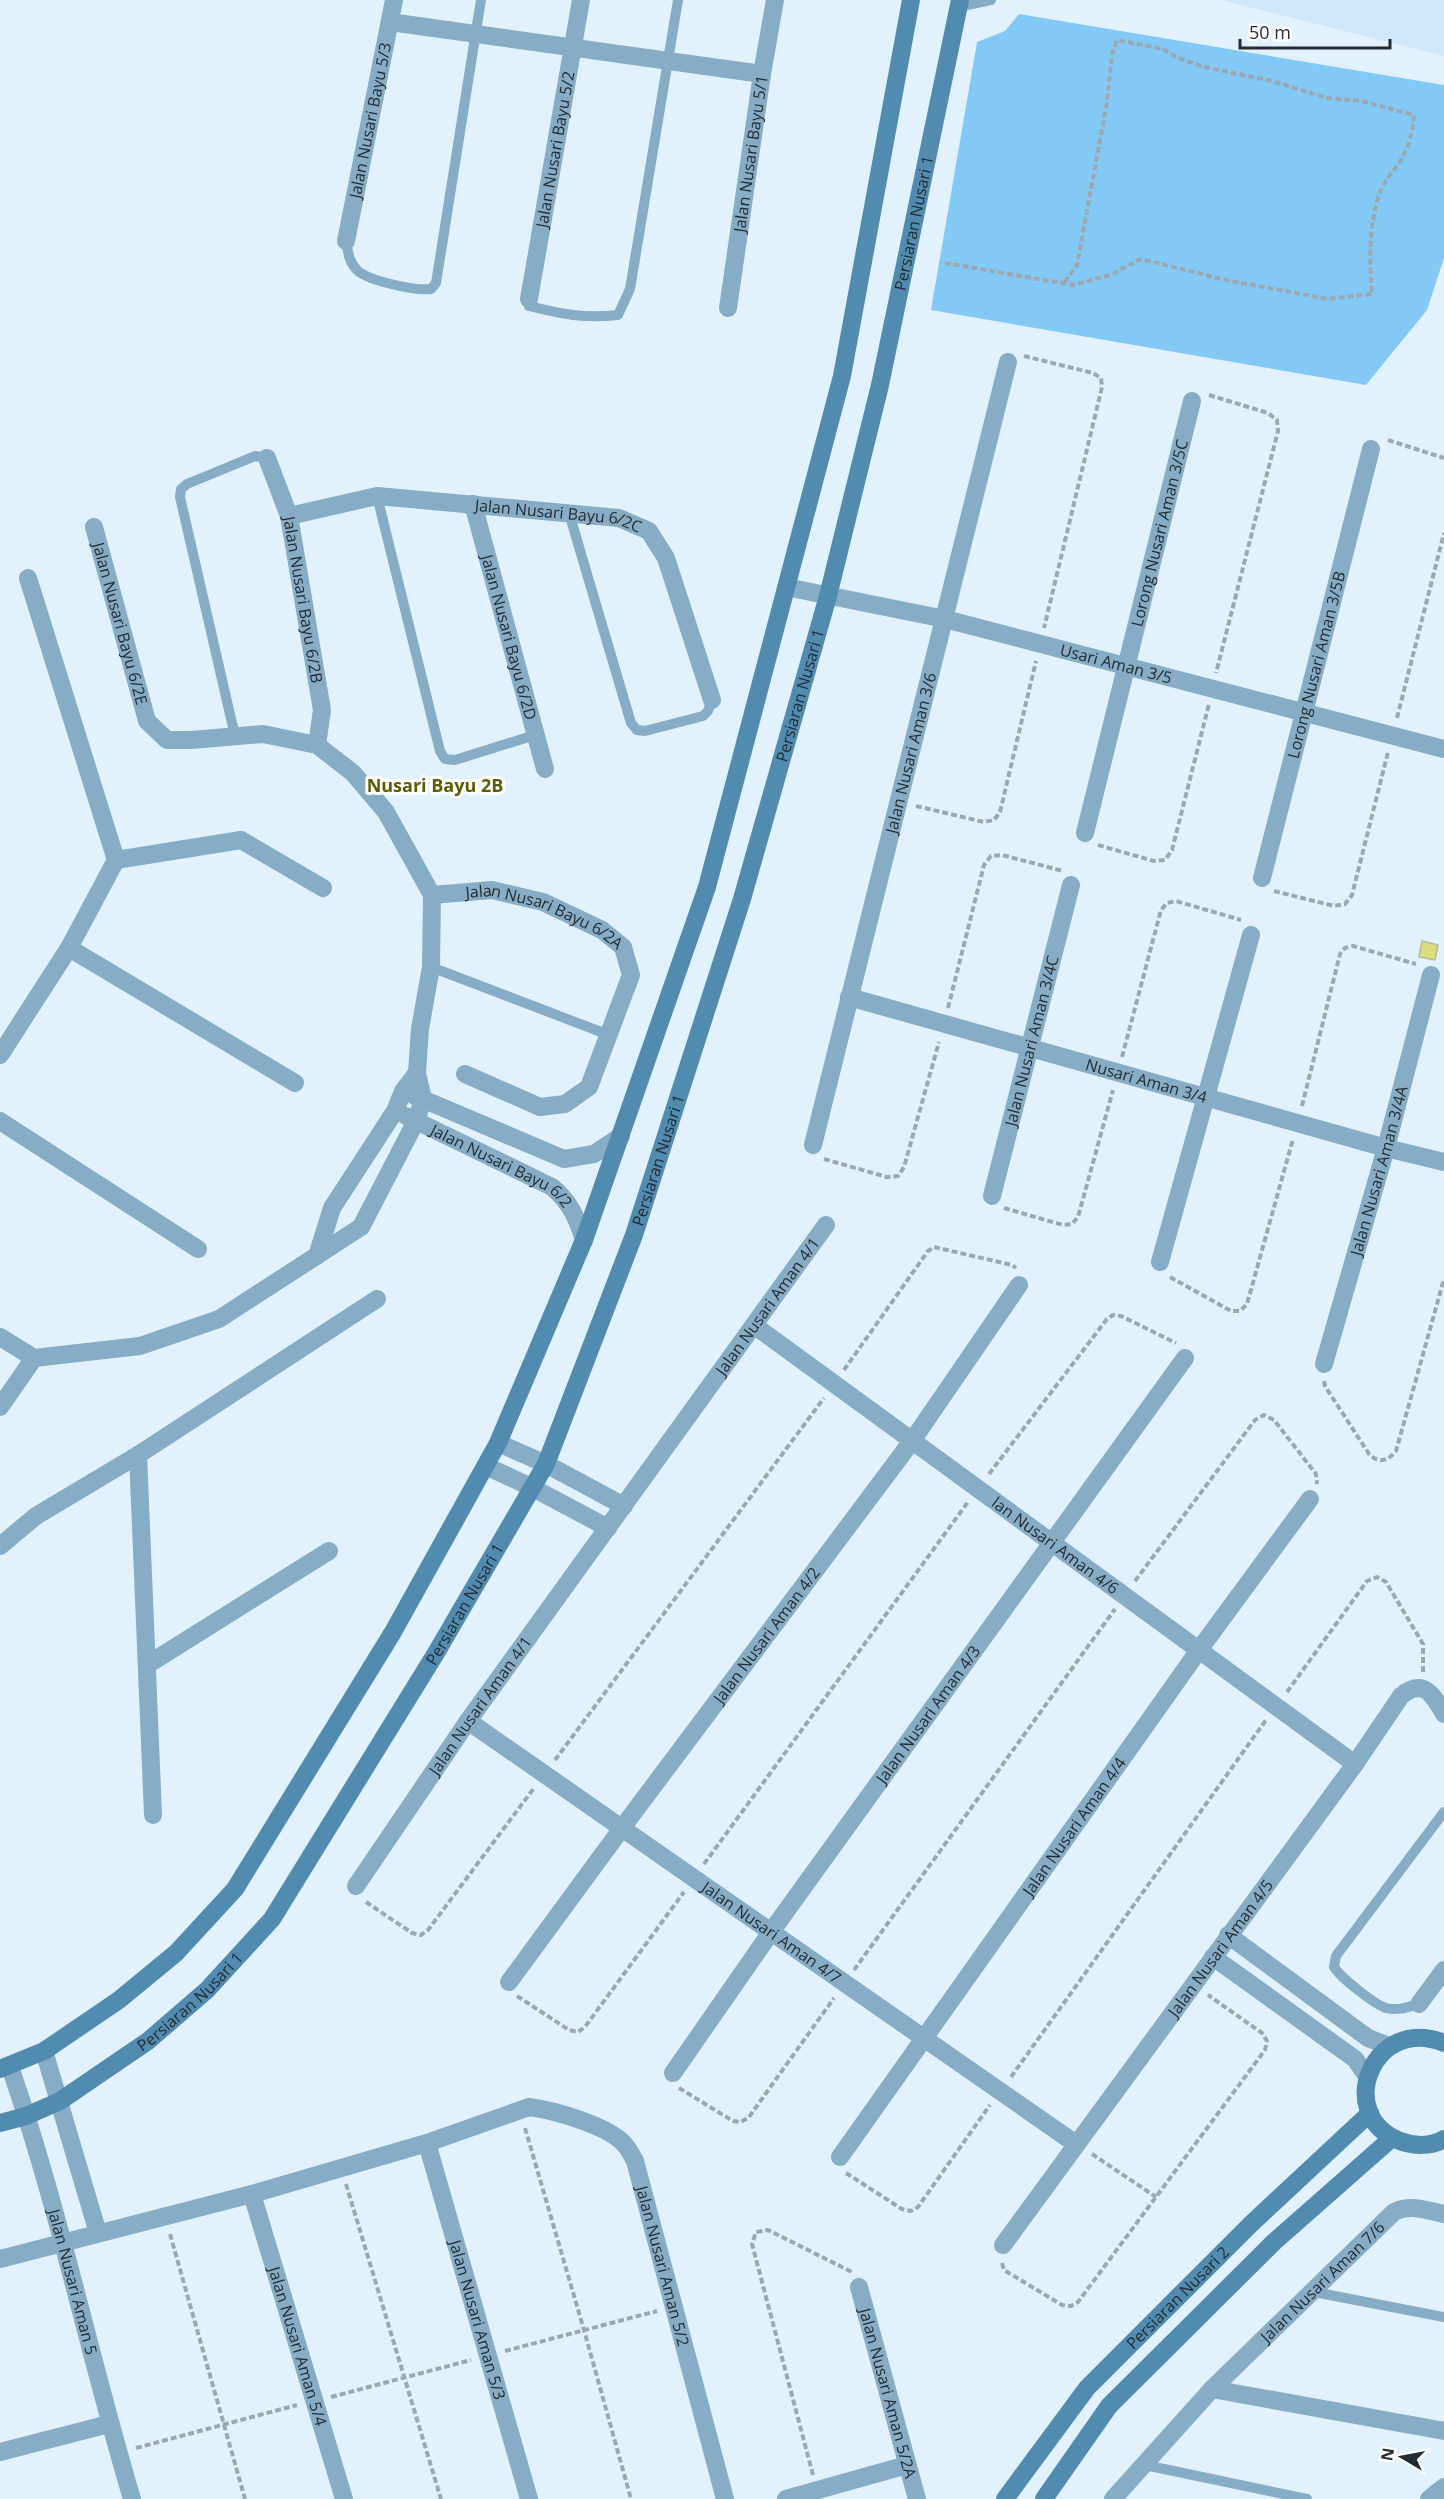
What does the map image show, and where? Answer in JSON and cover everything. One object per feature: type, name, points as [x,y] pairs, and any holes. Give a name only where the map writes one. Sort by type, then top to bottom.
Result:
[{"type":"main road","points":[[5,2068],[44,2051],[119,2000],[176,1953],[235,1889],[393,1632],[498,1443],[584,1240],[707,887],[842,375],[911,0]]},
{"type":"main road","name":"Persiaran Nusari 1","points":[[0,2123],[26,2116],[60,2101],[148,2041],[207,1990],[272,1918],[436,1653],[546,1464],[634,1235],[742,899],[828,596],[880,385],[959,4]]},
{"type":"main road","points":[[1443,2141],[1424,2145],[1407,2144],[1392,2138],[1379,2127],[1370,2113],[1365,2095],[1367,2076],[1376,2059],[1389,2046],[1406,2038],[1425,2037],[1444,2042]]},
{"type":"main road","name":"Persiaran Nusari 2","points":[[1005,2499],[1087,2388],[1252,2223],[1370,2113]]},
{"type":"main road","name":"Persiaran Nusari 2","points":[[1044,2499],[1109,2406],[1274,2242],[1392,2138]]},
{"type":"street","name":"Jalan Nusari Bayu 5/3","points":[[346,241],[394,0]]},
{"type":"street","name":"Jalan Nusari Bayu 5/2","points":[[530,299],[581,0]]},
{"type":"street","name":"Jalan Nusari Bayu 5/1","points":[[728,308],[775,0]]},
{"type":"street","points":[[390,22],[762,74]]},
{"type":"street","name":"Jalan Nusari Aman 3/6","points":[[813,1145],[1008,362]]},
{"type":"street","name":"Lorong Nusari Aman 3/5C","points":[[1085,833],[1192,401]]},
{"type":"street","name":"Lorong Nusari Aman 3/5B","points":[[1262,878],[1371,449]]},
{"type":"street","name":"Jalan Nusari Bayu 6/2B","points":[[267,458],[289,516],[322,710],[317,745]]},
{"type":"street","name":"Jalan Nusari Bayu 6/2C","points":[[289,516],[377,496],[620,518],[649,531],[666,558],[712,700]]},
{"type":"street","name":"Jalan Nusari Bayu 6/2D","points":[[473,504],[545,769]]},
{"type":"street","name":"Jalan Nusari Bayu 6/2E","points":[[94,527],[147,721],[167,740],[235,736]]},
{"type":"street","points":[[0,1055],[69,948],[116,860],[28,578]]},
{"type":"street","name":"Usari Aman 3/5","points":[[786,587],[945,619],[1444,749]]},
{"type":"street","points":[[0,1337],[34,1358],[140,1346],[219,1319],[361,1227],[416,1121],[423,1099],[417,1072],[420,1029],[431,968],[432,895],[386,812],[353,773],[317,745],[263,734],[235,736]]},
{"type":"street","points":[[116,860],[241,840],[323,888]]},
{"type":"street","name":"Jalan Nusari Aman 3/4C","points":[[992,1196],[1071,885]]},
{"type":"street","name":"Jalan Nusari Bayu 6/2A","points":[[432,895],[492,890],[543,902],[602,930],[623,947],[631,975],[589,1087],[565,1104],[540,1107],[465,1074]]},
{"type":"street","points":[[1160,1262],[1251,935]]},
{"type":"street","points":[[69,948],[295,1083]]},
{"type":"street","name":"Jalan Nusari Aman 3/4A","points":[[1324,1364],[1386,1148],[1431,975]]},
{"type":"street","name":"Nusari Aman 3/4","points":[[849,997],[1386,1148],[1444,1162]]},
{"type":"street","points":[[317,1256],[332,1208],[395,1111],[403,1091],[417,1072]]},
{"type":"street","name":"Jalan Nusari Bayu 6/2","points":[[403,1091],[564,1159],[594,1154],[621,1136]]},
{"type":"street","name":"Jalan Nusari Bayu 6/2","points":[[395,1111],[552,1187],[564,1197],[575,1213],[584,1240]]},
{"type":"street","points":[[0,1121],[198,1249]]},
{"type":"street","name":"Jalan Nusari Aman 4/1","points":[[356,1886],[468,1721],[826,1225]]},
{"type":"street","name":"Jalan Nusari Aman 4/2","points":[[509,1982],[912,1441],[1019,1285]]},
{"type":"street","points":[[0,1546],[36,1516],[138,1455],[377,1299]]},
{"type":"street","name":"lan Nusari Aman 4/6","points":[[755,1326],[1354,1764]]},
{"type":"street","points":[[0,1407],[34,1358]]},
{"type":"street","name":"Jalan Nusari Aman 4/3","points":[[673,2073],[771,1932],[1185,1358]]},
{"type":"street","points":[[498,1443],[546,1464],[624,1506]]},
{"type":"street","points":[[138,1455],[153,1815]]},
{"type":"street","points":[[486,1466],[608,1528]]},
{"type":"street","name":"Jalan Nusari Aman 4/4","points":[[840,2157],[1199,1650],[1310,1499]]},
{"type":"street","points":[[147,1665],[329,1551]]},
{"type":"street","points":[[1419,1688],[1429,1691],[1444,1714]]},
{"type":"street","name":"Jalan Nusari Aman 4/5","points":[[1003,2246],[1401,1696],[1409,1689],[1419,1688]]},
{"type":"street","name":"Jalan Nusari Aman 4/7","points":[[468,1721],[1076,2144]]},
{"type":"street","points":[[1228,1935],[1368,2038],[1389,2046]]},
{"type":"street","points":[[1213,1957],[1355,2059],[1367,2076]]},
{"type":"street","points":[[1419,2004],[1444,1970]]},
{"type":"street","points":[[44,2051],[98,2234]]},
{"type":"street","name":"Jalan Nusari Aman 5","points":[[5,2068],[26,2116],[64,2244],[110,2424],[132,2499]]},
{"type":"street","name":"Jalan Nusari Aman 5/2","points":[[0,2259],[252,2194],[427,2143],[529,2107],[547,2109],[607,2131],[625,2144],[635,2161],[725,2499]]},
{"type":"street","name":"Jalan Nusari Aman 5/3","points":[[427,2143],[529,2499]]},
{"type":"street","name":"Jalan Nusari Aman 5/4","points":[[252,2194],[344,2499]]},
{"type":"street","name":"Jalan Nusari Aman 7/6","points":[[1113,2499],[1212,2389],[1394,2212],[1414,2207],[1444,2214]]},
{"type":"street","name":"Jalan Nusari Aman 5/2A","points":[[859,2287],[916,2499]]},
{"type":"street","points":[[1212,2389],[1444,2431]]},
{"type":"street","points":[[0,2452],[110,2424]]},
{"type":"street","points":[[786,2499],[907,2465]]},
{"type":"street","points":[[1429,2499],[1444,2487]]},
{"type":"lane","points":[[346,241],[349,257],[358,271],[371,278],[420,291],[431,289],[436,283],[481,0]]},
{"type":"lane","points":[[530,299],[529,306],[565,315],[591,318],[618,315],[630,289],[678,0]]},
{"type":"lane","points":[[959,4],[991,0]]},
{"type":"lane","points":[[235,736],[180,497],[181,489],[187,484],[255,456],[267,458]]},
{"type":"lane","points":[[377,496],[440,751],[445,759],[455,760],[534,735]]},
{"type":"lane","points":[[569,513],[631,723],[637,730],[645,731],[703,716],[708,711],[712,700]]},
{"type":"lane","points":[[431,968],[609,1035]]},
{"type":"lane","points":[[1419,2004],[1402,2009],[1386,2008],[1340,1977],[1334,1967],[1336,1956],[1444,1812]]},
{"type":"lane","points":[[1314,2292],[1444,2318]]},
{"type":"lane","points":[[1145,2465],[1306,2499]]},
{"type":"path","points":[[945,263],[1073,285],[1110,275],[1141,259],[1226,280],[1328,299],[1372,294],[1370,268],[1372,227],[1381,190],[1405,154],[1413,129],[1414,115],[1361,101],[1327,98],[1272,81],[1204,67],[1176,57],[1163,49],[1117,40],[1112,54],[1107,102],[1077,265],[1064,283]]},
{"type":"path","points":[[898,802],[984,822],[994,820],[1000,812],[1102,387],[1101,378],[1093,373],[1022,356],[1014,357],[1008,362]]},
{"type":"path","points":[[1085,833],[1088,840],[1095,844],[1154,861],[1165,860],[1172,850],[1278,431],[1277,420],[1268,413],[1207,395],[1198,396],[1192,401]]},
{"type":"path","points":[[1371,449],[1375,442],[1384,439],[1444,458]]},
{"type":"path","points":[[1262,878],[1263,885],[1269,890],[1334,906],[1345,904],[1352,895],[1444,533]]},
{"type":"path","points":[[813,1145],[815,1153],[823,1158],[887,1177],[898,1176],[904,1167],[944,1023],[984,865],[991,856],[1002,855],[1065,871],[1070,878],[1071,885]]},
{"type":"path","points":[[992,1196],[995,1204],[1063,1226],[1072,1224],[1078,1217],[1161,910],[1167,903],[1176,902],[1241,920],[1248,925],[1251,935]]},
{"type":"path","points":[[1160,1262],[1162,1270],[1169,1276],[1231,1311],[1240,1311],[1246,1304],[1297,1123],[1340,954],[1345,948],[1353,946],[1423,966],[1431,975]]},
{"type":"path","points":[[356,1886],[364,1901],[412,1933],[420,1935],[428,1930],[834,1384],[928,1251],[941,1246],[1012,1265],[1019,1271],[1019,1285]]},
{"type":"path","points":[[1324,1364],[1325,1386],[1370,1454],[1375,1460],[1383,1461],[1391,1458],[1396,1451],[1444,1279]]},
{"type":"path","points":[[509,1982],[512,1990],[520,1999],[569,2030],[578,2032],[585,2027],[978,1489],[1107,1319],[1113,1315],[1121,1316],[1176,1343],[1183,1348],[1185,1358]]},
{"type":"path","points":[[673,2073],[672,2081],[677,2087],[733,2121],[741,2122],[749,2117],[1124,1596],[1255,1420],[1264,1415],[1274,1420],[1316,1474],[1317,1483],[1310,1499]]},
{"type":"path","points":[[840,2157],[838,2165],[843,2171],[902,2209],[911,2211],[918,2206],[1367,1581],[1377,1576],[1386,1582],[1423,1644],[1425,1667],[1419,1688]]},
{"type":"path","points":[[1003,2246],[1001,2259],[1004,2270],[1062,2305],[1071,2306],[1078,2302],[1265,2050],[1267,2041],[1262,2033],[1193,1984]]},
{"type":"path","points":[[520,2110],[631,2499]]},
{"type":"path","points":[[1076,2144],[1156,2197]]},
{"type":"path","points":[[341,2168],[441,2499]]},
{"type":"path","points":[[165,2216],[245,2499]]},
{"type":"path","points":[[817,2490],[752,2244],[756,2232],[768,2230],[845,2266],[854,2273],[859,2287]]},
{"type":"path","points":[[118,2452],[674,2307]]},
{"type":"shaded area","points":[[1221,0],[1444,0],[1444,56]]},
{"type":"shaded area","points":[[1019,14],[1444,85],[1444,258],[1427,310],[1366,385],[931,310],[977,42],[1005,31]]},
{"type":"building","points":[[1422,941],[1438,945],[1435,960],[1419,957]]},
{"type":"district","name":"Nusari Bayu 2B","points":[[435,786]]}]
